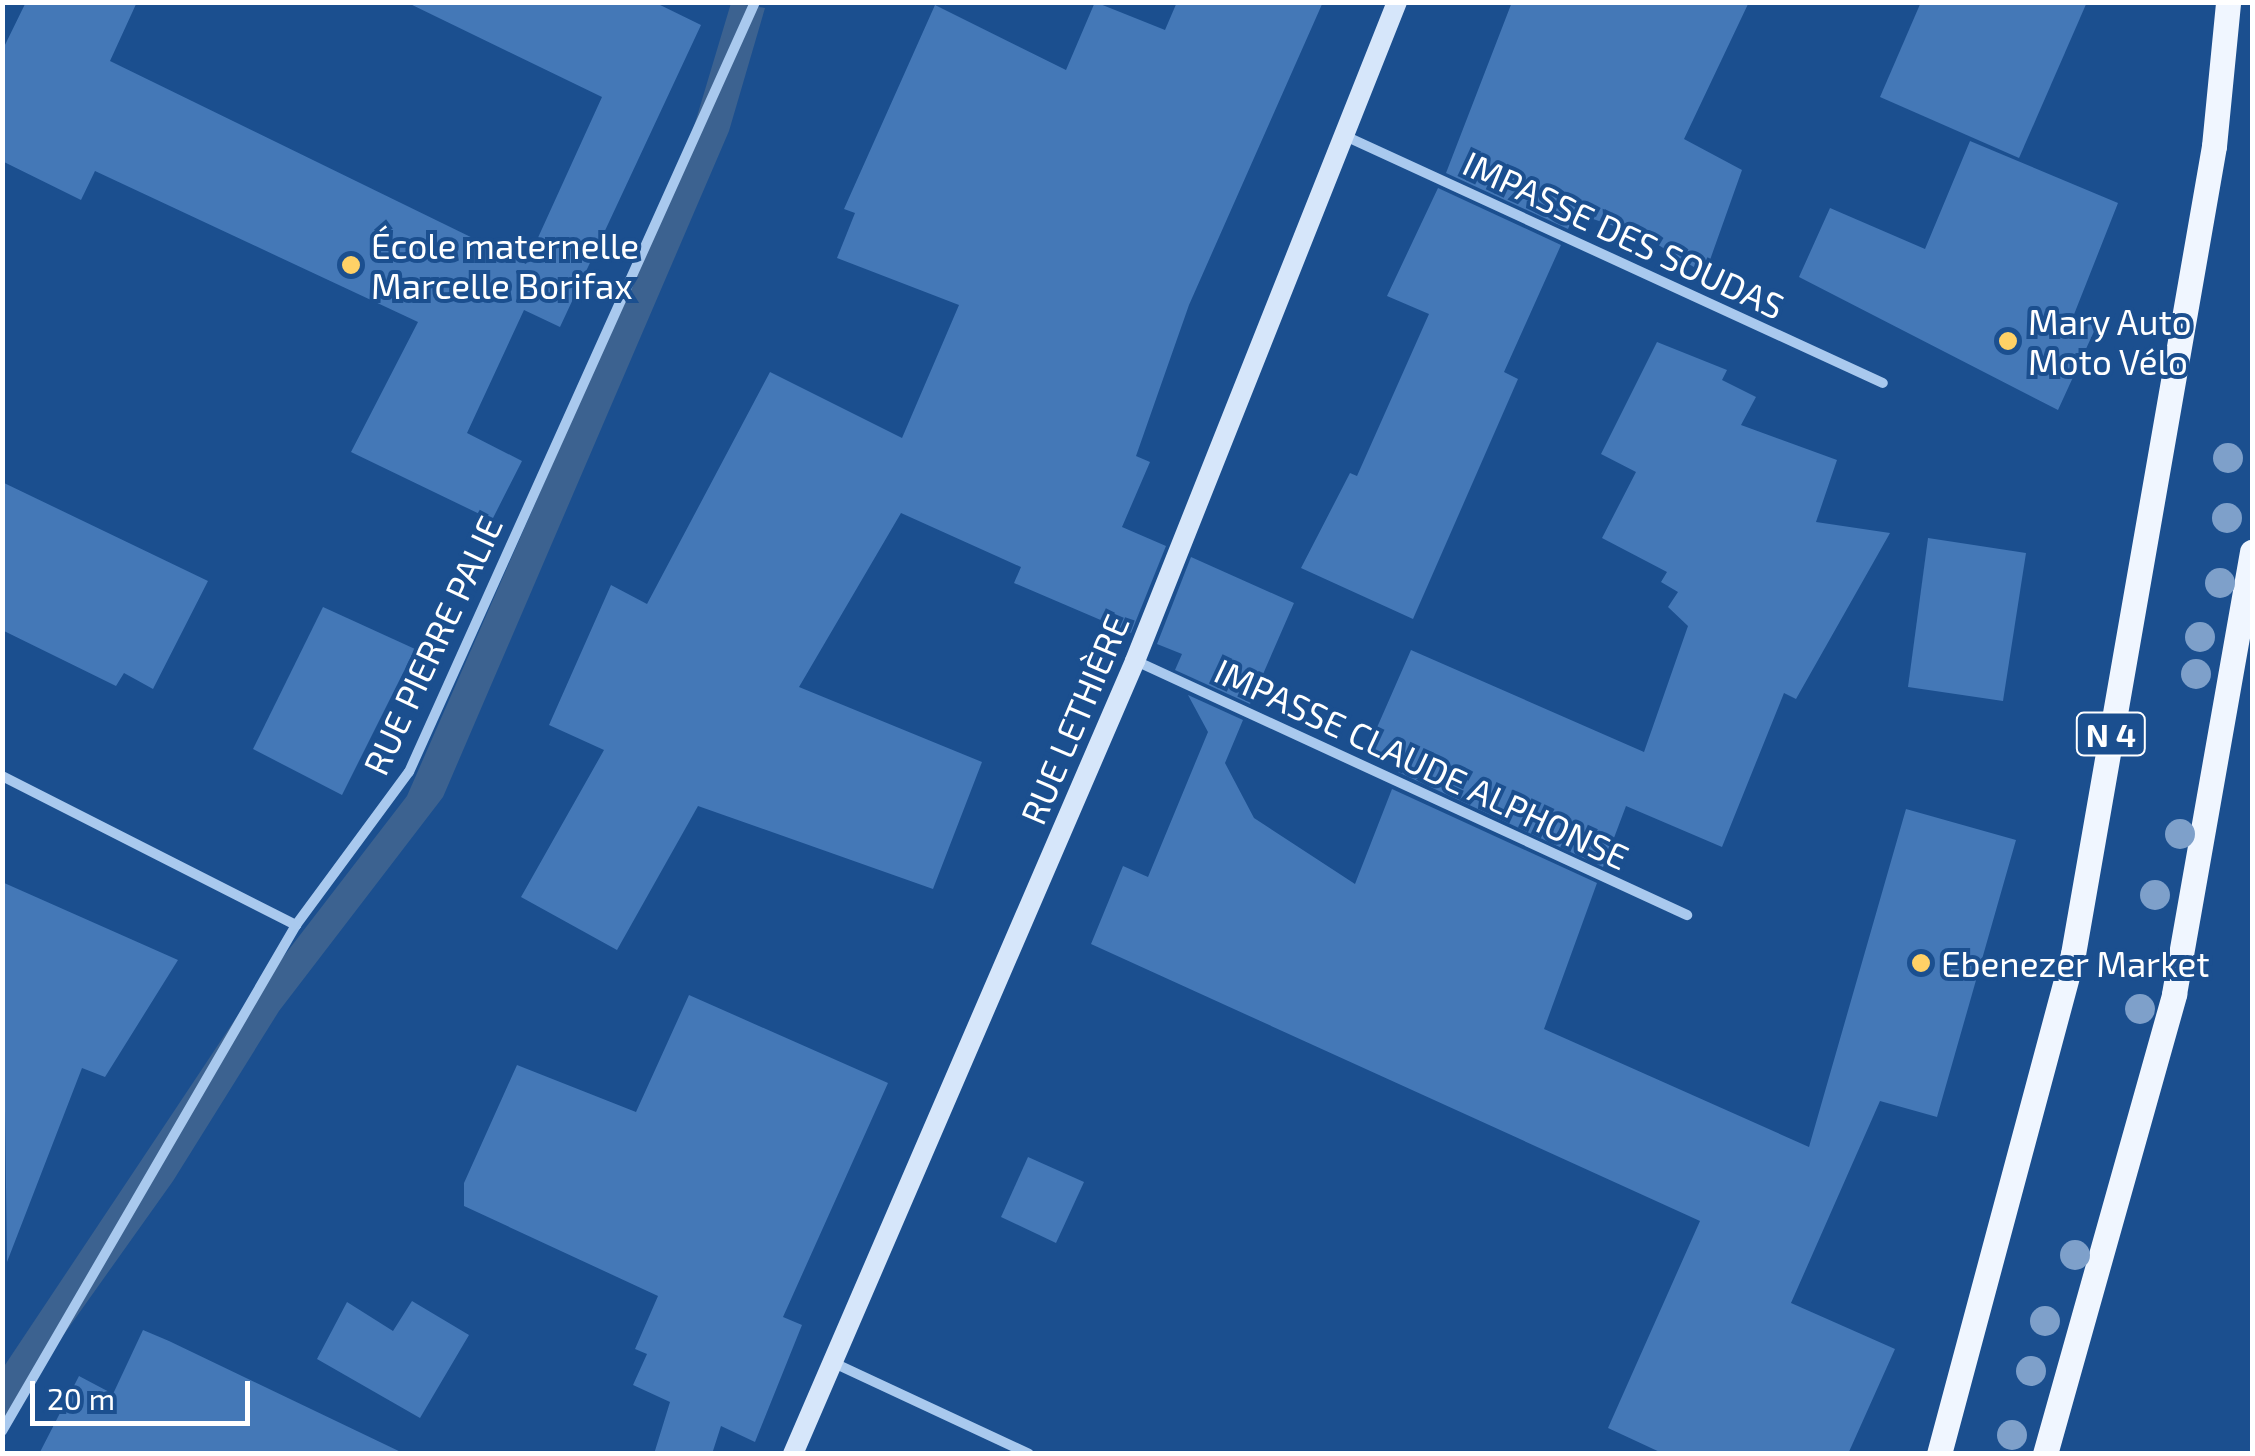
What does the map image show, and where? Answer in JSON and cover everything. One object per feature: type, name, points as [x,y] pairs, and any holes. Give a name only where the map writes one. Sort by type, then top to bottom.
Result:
[{"type":"main road","name":"N 4","points":[[1939,1454],[2073,954],[2214,146],[2228,2]]},
{"type":"main road","points":[[2046,1454],[2174,994],[2252,552]]},
{"type":"street","name":"RUE PIERRE PALIE","points":[[2,1431],[296,925],[408,772],[754,2]]},
{"type":"street","name":"RUE LETHIÈRE","points":[[793,1454],[1135,660],[1397,2]]},
{"type":"street","name":"IMPASSE DES SOUDAS","points":[[1342,135],[1883,383]]},
{"type":"street","name":"IMPASSE CLAUDE ALPHONSE","points":[[1135,660],[1686,915]]},
{"type":"street","points":[[2,776],[296,925]]},
{"type":"street","points":[[834,1363],[1030,1454]]},
{"type":"water","points":[[731,3],[765,8],[729,131],[443,797],[279,1011],[173,1181],[3,1420],[3,1368],[236,1018],[407,796],[680,173]]},
{"type":"building","points":[[26,2],[137,2],[110,61],[526,264],[602,97],[406,2],[654,2],[701,25],[560,327],[524,310],[467,433],[522,461],[492,520],[351,452],[418,322],[95,171],[81,200],[2,161],[2,51]]},
{"type":"building","points":[[1095,2],[1165,30],[1177,2],[1323,2],[1189,305],[1136,456],[1150,462],[1122,527],[1166,546],[1131,633],[1014,583],[1021,567],[901,513],[799,687],[982,762],[933,889],[698,806],[617,950],[521,897],[604,750],[549,725],[611,585],[647,604],[770,372],[902,438],[959,305],[837,258],[855,213],[844,209],[935,5],[1066,70]]},
{"type":"building","points":[[1512,2],[1749,2],[1684,139],[1742,170],[1705,274],[1644,236],[1575,213],[1568,229],[1446,173]]},
{"type":"building","points":[[1921,2],[2087,2],[2019,158],[1880,97]]},
{"type":"building","points":[[1970,141],[2118,203],[2073,317],[2096,327],[2058,410],[1799,277],[1830,208],[1925,249]]},
{"type":"building","points":[[1438,188],[1561,245],[1504,372],[1518,379],[1413,619],[1301,568],[1350,473],[1357,476],[1429,314],[1387,296]]},
{"type":"building","points":[[1657,342],[1727,370],[1722,380],[1756,397],[1741,425],[1837,460],[1816,522],[1890,533],[1796,699],[1784,693],[1722,847],[1626,806],[1603,867],[1398,772],[1402,763],[1368,748],[1411,650],[1644,752],[1688,626],[1668,607],[1678,592],[1661,582],[1667,572],[1602,538],[1636,472],[1601,454]]},
{"type":"building","points":[[2,482],[208,581],[153,689],[124,673],[116,686],[2,630]]},
{"type":"building","points":[[1928,538],[2026,553],[2003,701],[1908,687]]},
{"type":"building","points":[[1191,557],[1294,603],[1250,704],[1175,670],[1182,654],[1157,644]]},
{"type":"building","points":[[323,607],[415,649],[342,795],[253,749]]},
{"type":"building","points":[[1188,695],[1243,720],[1225,763],[1254,818],[1355,884],[1392,789],[1597,883],[1544,1029],[1809,1147],[1906,809],[2016,840],[1937,1117],[1880,1101],[1791,1303],[1895,1349],[1848,1454],[1664,1454],[1608,1428],[1700,1221],[1091,944],[1123,866],[1148,877],[1208,732]]},
{"type":"building","points":[[2,882],[178,960],[105,1077],[82,1068],[7,1262]]},
{"type":"building","points":[[689,995],[888,1083],[783,1317],[802,1325],[755,1442],[721,1426],[712,1454],[654,1454],[670,1402],[633,1385],[647,1354],[635,1349],[658,1296],[464,1206],[464,1183],[517,1065],[636,1112]]},
{"type":"building","points":[[1028,1157],[1084,1182],[1056,1243],[1001,1217]]},
{"type":"building","points":[[412,1301],[469,1335],[420,1418],[317,1359],[347,1302],[393,1331]]},
{"type":"building","points":[[143,1330],[405,1454],[39,1454],[79,1376],[113,1394]]},
{"type":"place","name":"École maternelle Marcelle Borifax","points":[[351,265]]},
{"type":"place","name":"Mary Auto Moto Vélo","points":[[2008,341]]},
{"type":"place","name":"Ebenezer Market","points":[[1921,963]]}]
